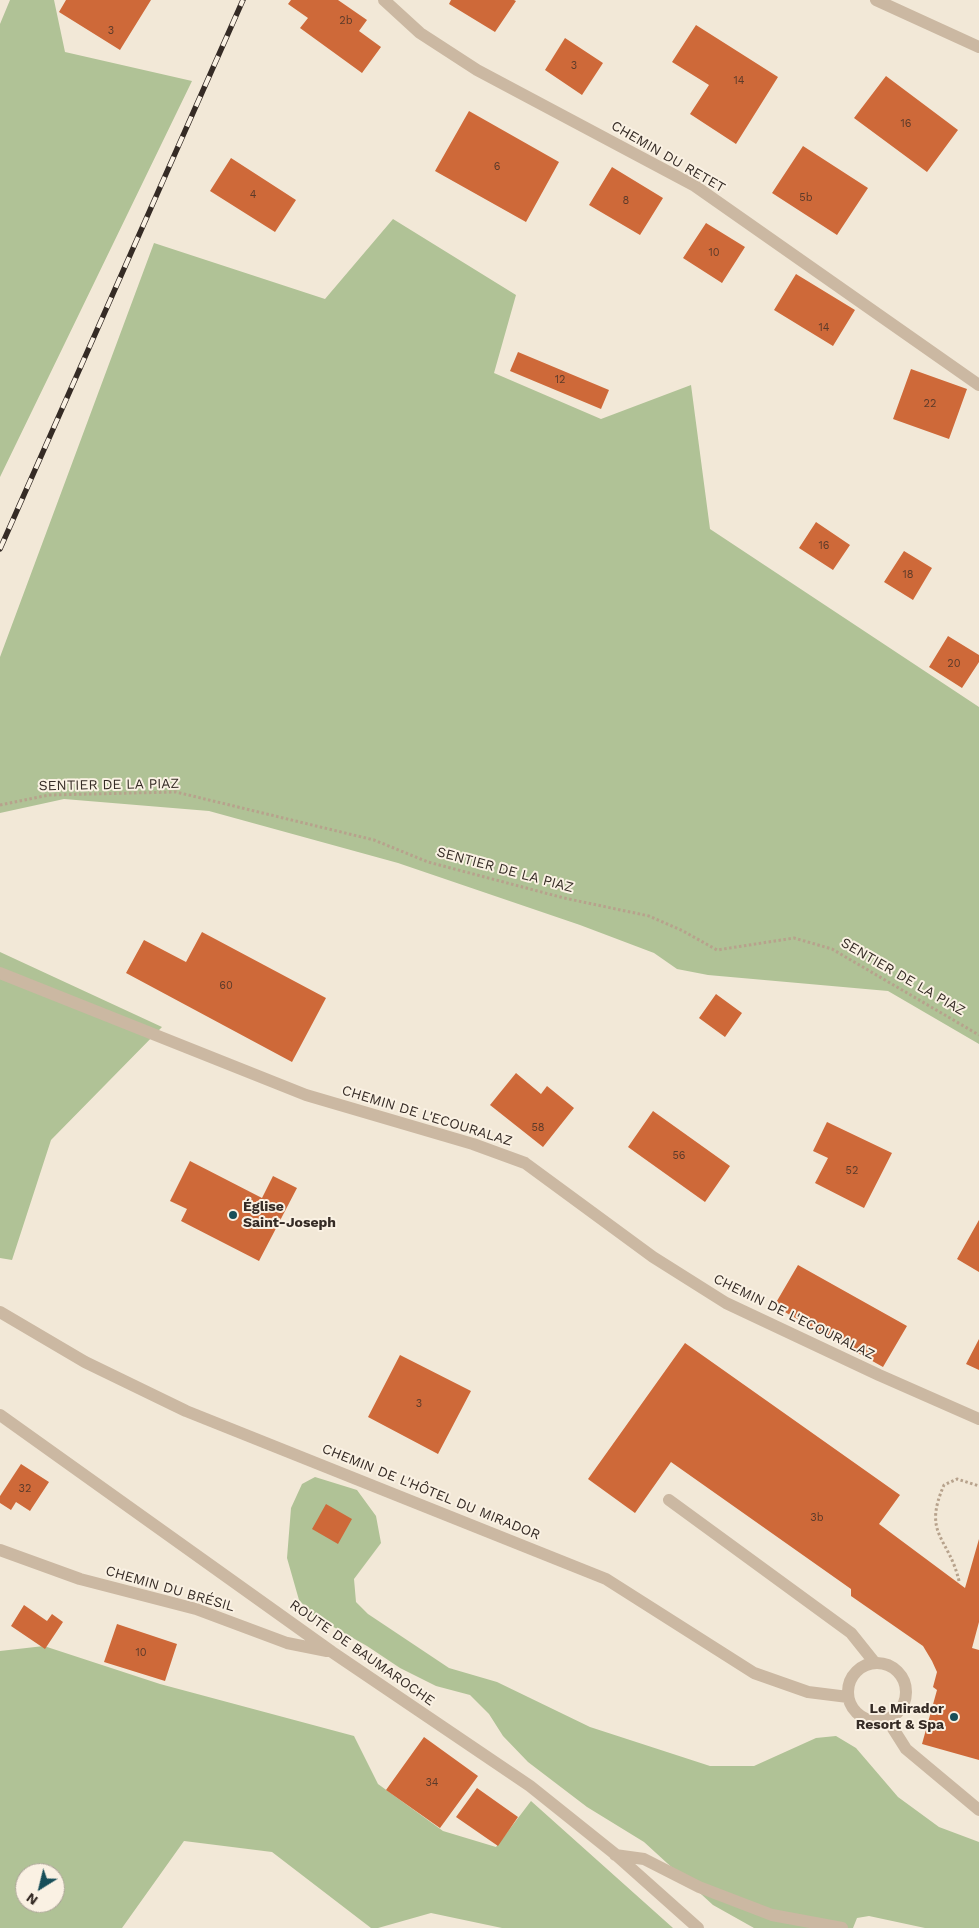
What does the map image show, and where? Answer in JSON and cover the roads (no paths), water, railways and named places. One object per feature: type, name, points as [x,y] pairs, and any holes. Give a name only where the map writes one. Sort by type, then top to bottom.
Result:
[{"type":"street","name":"CHEMIN DU RETET","points":[[384,0],[420,33],[477,70],[695,186],[979,385]]},
{"type":"street","points":[[876,0],[979,46]]},
{"type":"street","name":"CHEMIN DE L'ECOURALAZ","points":[[0,973],[306,1095],[473,1144],[525,1163],[653,1257],[726,1303],[879,1375],[979,1419]]},
{"type":"street","name":"CHEMIN DE L'HÔTEL DU MIRADOR","points":[[0,1312],[85,1362],[186,1411],[606,1579],[754,1673],[808,1692],[848,1697]]},
{"type":"street","name":"ROUTE DE BAUMAROCHE","points":[[0,1415],[332,1652],[530,1786],[615,1854],[698,1928]]},
{"type":"street","points":[[669,1500],[851,1633],[875,1663]]},
{"type":"street","name":"CHEMIN DU BRÉSIL","points":[[0,1550],[80,1579],[196,1609],[287,1643],[332,1652]]},
{"type":"street","points":[[875,1663],[892,1668],[904,1681],[905,1699],[901,1708],[887,1719],[879,1721],[862,1717],[851,1705],[848,1697],[848,1687],[851,1678],[866,1665],[875,1663]]},
{"type":"street","points":[[887,1719],[906,1749],[979,1810]]},
{"type":"street","points":[[615,1854],[644,1859],[700,1887],[772,1915],[842,1928]]},
{"type":"railway","points":[[0,549],[243,0]]},
{"type":"place","name":"Église Saint-Joseph","points":[[233,1215]]},
{"type":"place","name":"Le Mirador Resort & Spa","points":[[954,1717]]}]
